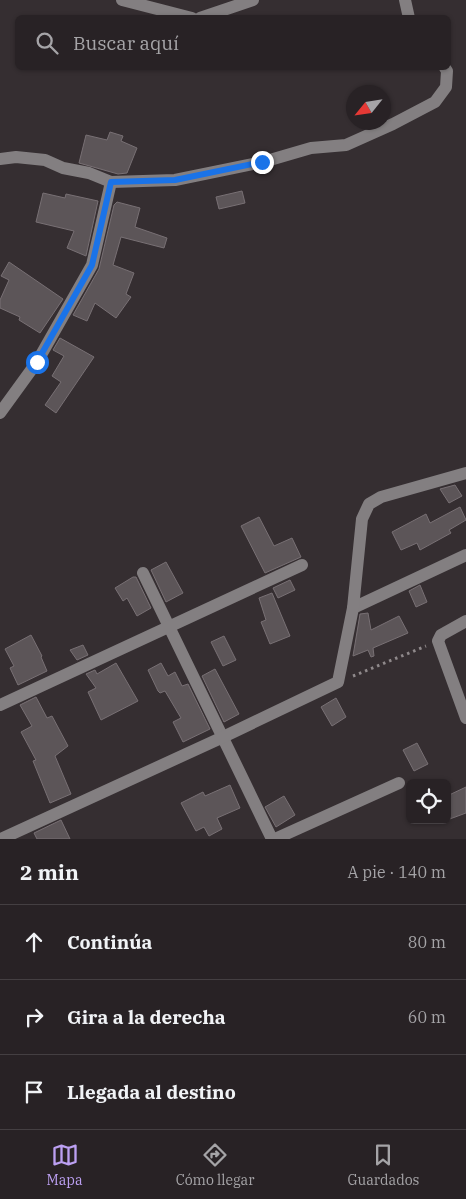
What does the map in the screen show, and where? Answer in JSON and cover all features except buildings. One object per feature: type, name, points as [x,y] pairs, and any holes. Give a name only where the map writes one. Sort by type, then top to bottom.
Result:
[{"type":"street","points":[[122,0],[180,15]]},
{"type":"street","points":[[209,15],[253,0]]},
{"type":"street","points":[[405,0],[408,15]]},
{"type":"street","points":[[0,159],[45,160],[63,168],[90,173],[111,182],[175,180],[262,162],[311,148],[346,145],[393,124],[435,102],[446,86],[447,70]]},
{"type":"street","points":[[0,413],[37,362],[92,265],[111,182]]},
{"type":"street","points":[[0,839],[338,682],[352,608],[362,518],[369,504],[381,497],[466,473]]},
{"type":"street","points":[[352,608],[466,555]]},
{"type":"street","points":[[0,705],[302,565]]},
{"type":"street","points":[[143,573],[221,738],[273,839],[399,783]]},
{"type":"street","points":[[466,621],[441,635],[438,640],[466,718]]},
{"type":"path","points":[[338,682],[438,640]]},
{"type":"route","points":[[37,362],[92,265],[111,182],[147,183],[175,180],[262,162]]}]
